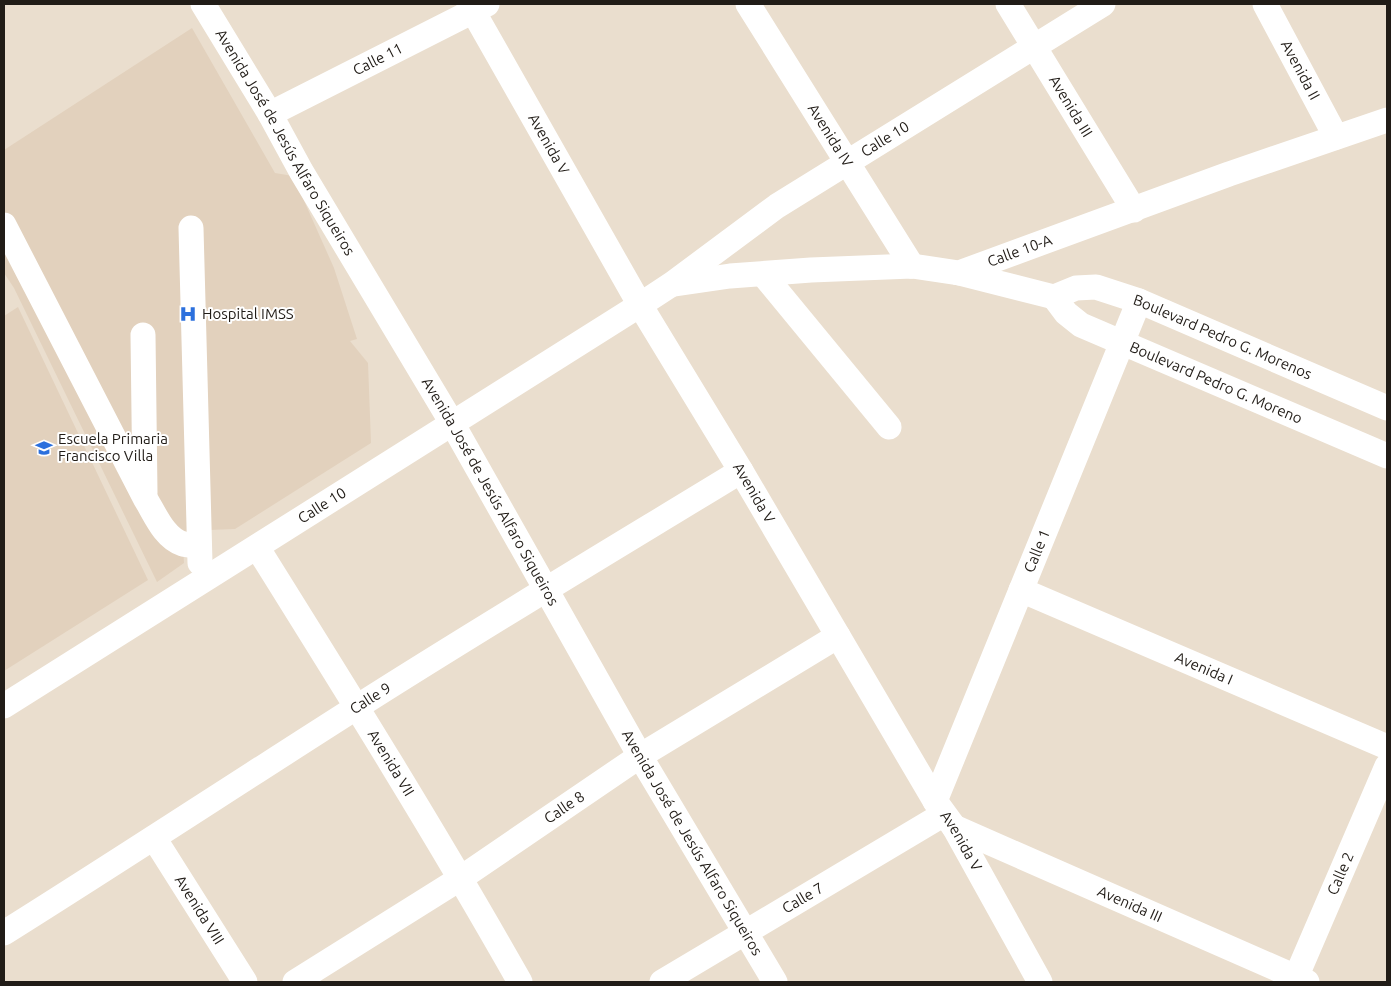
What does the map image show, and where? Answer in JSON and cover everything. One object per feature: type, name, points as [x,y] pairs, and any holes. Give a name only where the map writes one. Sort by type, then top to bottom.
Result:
[{"type":"street","name":"Avenida José de Jesús Alfaro Siqueiros","points":[[203,4],[452,423],[640,756],[775,982]]},
{"type":"street","name":"Avenida IV","points":[[748,4],[912,266]]},
{"type":"street","name":"Avenida III","points":[[1008,4],[1134,210]]},
{"type":"street","name":"Calle 10","points":[[672,284],[777,206],[1103,4]]},
{"type":"street","name":"Avenida II","points":[[1265,4],[1336,137]]},
{"type":"street","name":"Calle 11","points":[[270,114],[477,6]]},
{"type":"street","name":"Avenida V","points":[[477,6],[640,305],[741,471],[944,814],[1036,981]]},
{"type":"street","name":"Calle 10-A","points":[[640,305],[672,284],[730,276],[811,270],[912,266],[959,273],[1230,174],[1387,120]]},
{"type":"street","points":[[4,224],[145,498],[164,530],[174,540],[184,544],[200,546]]},
{"type":"street","points":[[191,228],[200,583]]},
{"type":"street","points":[[959,273],[1054,298]]},
{"type":"street","points":[[763,274],[889,427]]},
{"type":"street","name":"Boulevard Pedro G. Morenos","points":[[1054,298],[1076,288],[1096,288],[1139,301],[1387,408]]},
{"type":"street","name":"Boulevard Pedro G. Moreno","points":[[1054,298],[1066,313],[1081,325],[1387,456]]},
{"type":"street","name":"Calle 1","points":[[944,814],[1021,590],[1139,301]]},
{"type":"street","name":"Calle 10","points":[[4,706],[640,305]]},
{"type":"street","points":[[143,335],[145,498]]},
{"type":"street","name":"Calle 9","points":[[4,933],[357,706],[741,471]]},
{"type":"street","name":"Avenida VII","points":[[257,547],[357,706],[461,878],[520,982]]},
{"type":"street","name":"Avenida I","points":[[1021,590],[1387,748]]},
{"type":"street","name":"Calle 8","points":[[295,982],[461,878],[640,756],[838,636]]},
{"type":"street","name":"Calle 2","points":[[1299,981],[1387,766]]},
{"type":"street","name":"Avenida III","points":[[944,814],[1299,981]]},
{"type":"street","name":"Calle 7","points":[[662,982],[944,814]]},
{"type":"street","name":"Avenida VIII","points":[[154,838],[245,982]]},
{"type":"shaded area","name":"Hospital IMSS","points":[[192,28],[275,173],[293,176],[334,268],[357,339],[350,341],[368,363],[371,443],[235,529],[182,531],[184,563],[157,582],[14,288],[4,273],[4,150]]},
{"type":"shaded area","name":"Escuela Primaria Francisco Villa","points":[[18,307],[148,580],[4,671],[4,316]]},
{"type":"place","name":"Hospital IMSS","points":[[188,314]]},
{"type":"place","name":"Escuela Primaria Francisco Villa","points":[[44,448]]}]
